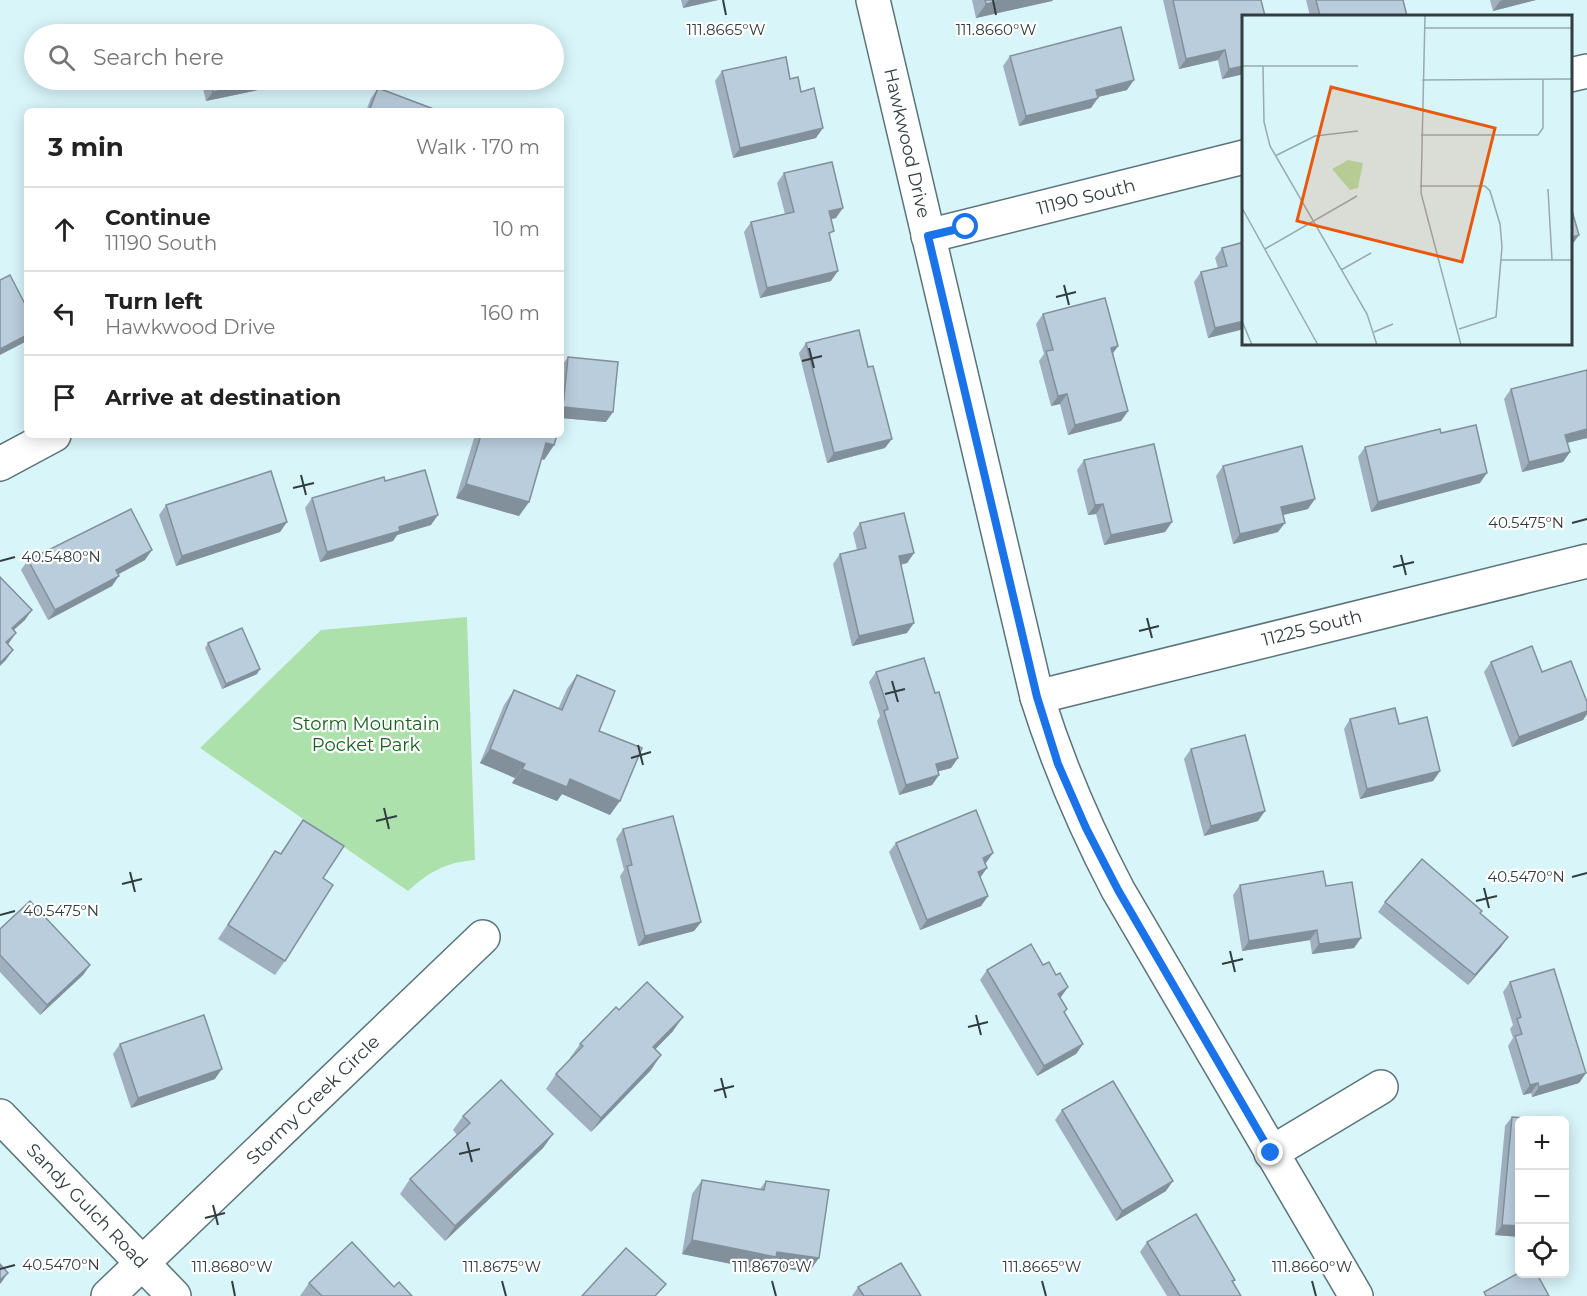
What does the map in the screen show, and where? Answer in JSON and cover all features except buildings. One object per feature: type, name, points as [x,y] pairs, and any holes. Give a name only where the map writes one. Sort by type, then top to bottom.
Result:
[{"type":"street","name":"Hawkwood Drive","points":[[873,0],[1037,697],[1058,764],[1086,828],[1118,890],[1356,1296]]},
{"type":"street","points":[[1572,75],[1587,71]]},
{"type":"street","name":"11190 South","points":[[928,236],[1242,158]]},
{"type":"street","points":[[0,464],[48,438]]},
{"type":"street","name":"11225 South","points":[[1037,697],[1587,561]]},
{"type":"street","name":"Stormy Creek Circle","points":[[108,1296],[483,937]]},
{"type":"street","points":[[1271,1153],[1382,1087]]},
{"type":"street","name":"Sandy Gulch Road","points":[[0,1116],[174,1296]]},
{"type":"green space","name":"Storm Mountain Pocket Park","points":[[467,617],[475,860],[455,863],[439,869],[423,878],[408,891],[200,748],[321,630]]},
{"type":"route","points":[[966,227],[928,236],[1037,697],[1058,764],[1086,828],[1118,890],[1271,1153]]}]
